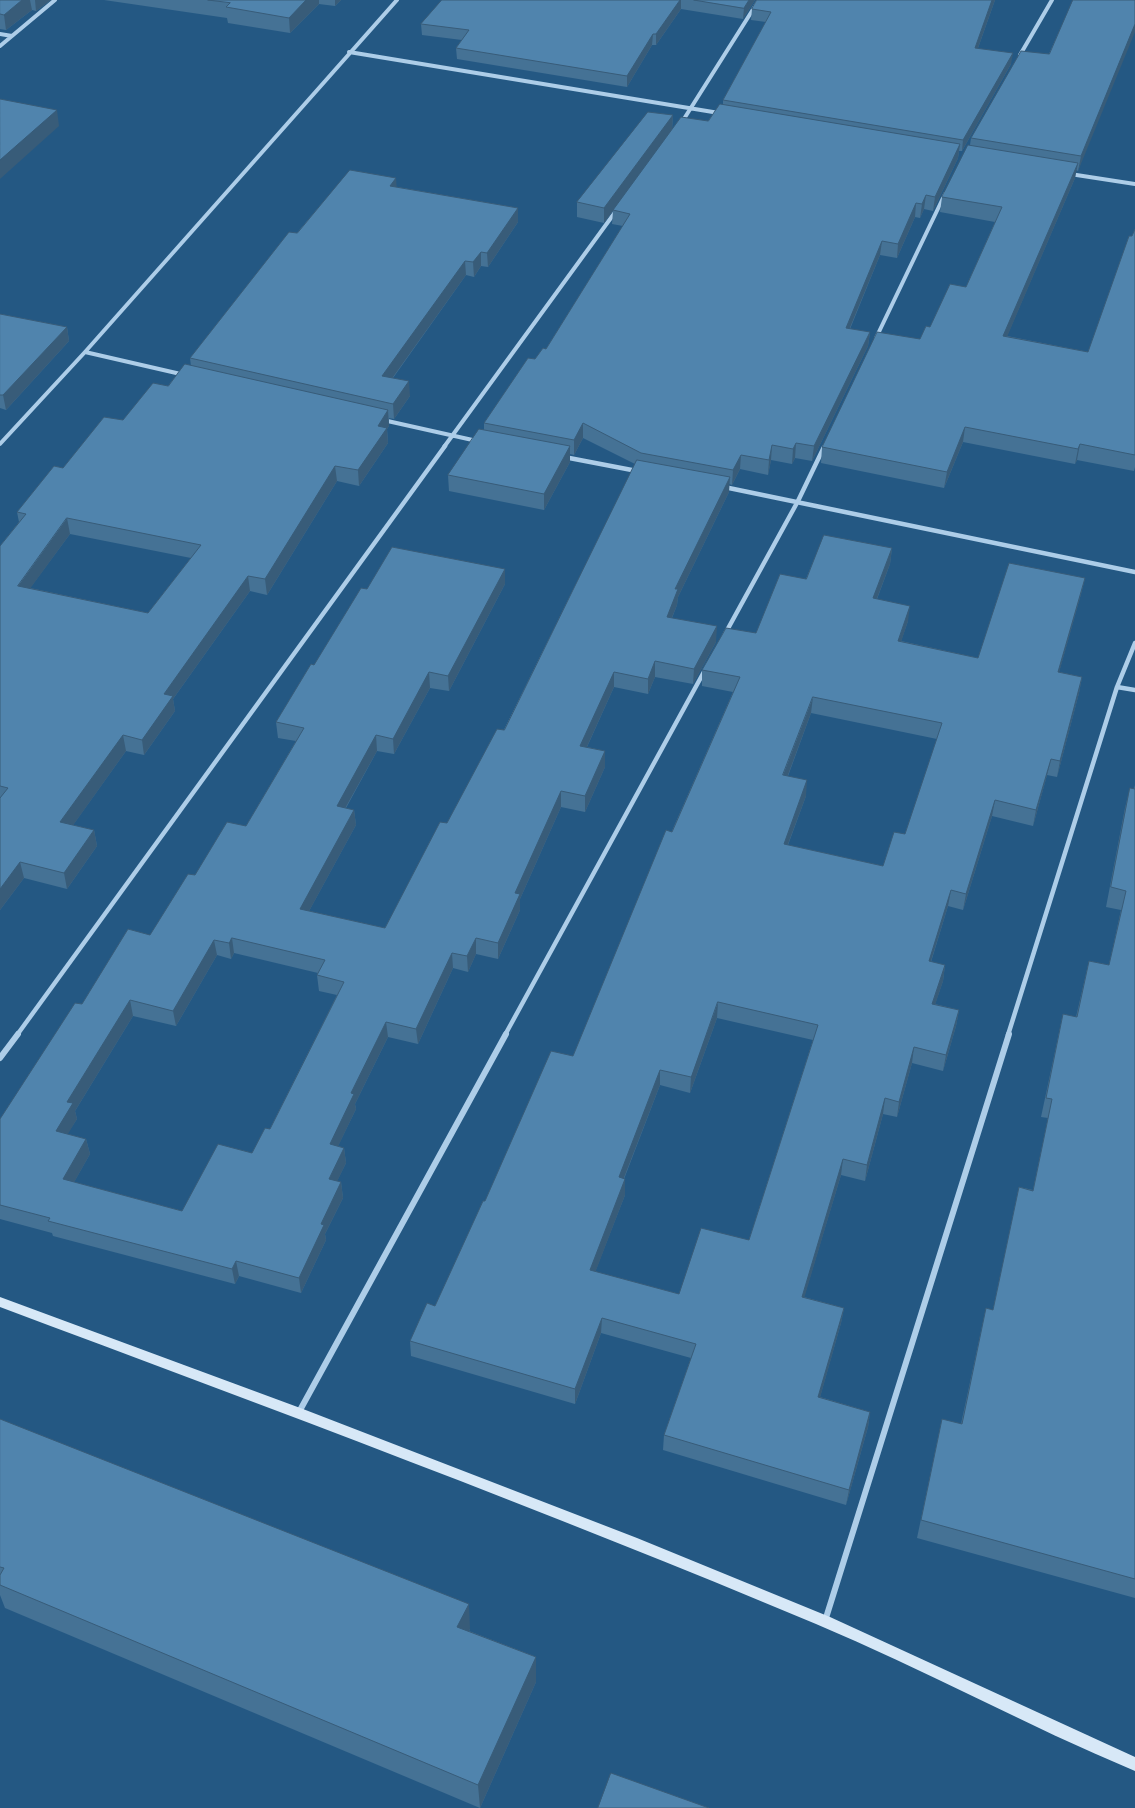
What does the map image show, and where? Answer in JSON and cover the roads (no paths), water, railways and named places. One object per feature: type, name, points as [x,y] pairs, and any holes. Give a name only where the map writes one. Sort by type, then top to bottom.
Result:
[{"type":"main road","points":[[0,1302],[299,1413],[632,1542],[825,1621],[1135,1764]]},
{"type":"street","points":[[0,46],[54,0]]},
{"type":"street","points":[[0,444],[85,352],[397,0]]},
{"type":"street","points":[[680,124],[692,109],[759,0]]},
{"type":"street","points":[[1017,60],[1052,0]]},
{"type":"street","points":[[0,34],[12,36]]},
{"type":"street","points":[[350,52],[721,114]]},
{"type":"street","points":[[1068,173],[1135,184]]},
{"type":"street","points":[[874,342],[946,191]]},
{"type":"street","points":[[0,1058],[622,204]]},
{"type":"street","points":[[85,352],[191,377]]},
{"type":"street","points":[[375,418],[481,442]]},
{"type":"street","points":[[721,642],[798,501],[827,439]]},
{"type":"street","points":[[558,456],[644,472]]},
{"type":"street","points":[[721,487],[798,501],[1135,572]]},
{"type":"street","points":[[825,1621],[1117,687],[1135,643]]},
{"type":"street","points":[[299,1413],[706,668]]},
{"type":"street","points":[[1117,687],[1135,690]]}]
